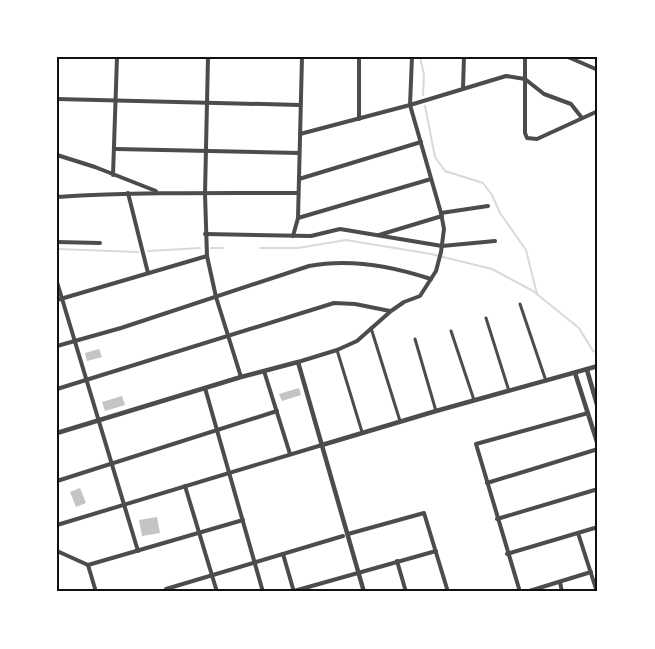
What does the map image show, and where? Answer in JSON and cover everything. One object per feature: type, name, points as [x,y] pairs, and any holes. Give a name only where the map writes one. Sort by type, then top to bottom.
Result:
[{"type":"street","points":[[113,175],[116,149],[117,57]]},
{"type":"street","points":[[208,57],[205,194],[207,256],[216,297],[241,377]]},
{"type":"street","points":[[293,236],[298,218],[302,57]]},
{"type":"street","points":[[359,57],[359,119]]},
{"type":"street","points":[[57,433],[337,350],[357,341],[404,302],[420,296],[436,271],[444,229],[410,105],[412,57]]},
{"type":"street","points":[[463,88],[464,57]]},
{"type":"street","points":[[525,57],[525,133],[530,139],[537,139],[598,111]]},
{"type":"street","points":[[568,57],[598,70]]},
{"type":"street","points":[[300,134],[410,105],[506,76],[525,79],[544,94],[572,104],[582,118]]},
{"type":"street","points":[[57,99],[300,105]]},
{"type":"street","points":[[299,179],[421,144]]},
{"type":"street","points":[[116,149],[299,153]]},
{"type":"street","points":[[57,155],[159,192]]},
{"type":"street","points":[[298,218],[431,179]]},
{"type":"street","points":[[57,197],[159,192],[298,193]]},
{"type":"street","points":[[128,193],[148,273]]},
{"type":"street","points":[[378,235],[441,214],[488,206]]},
{"type":"street","points":[[205,234],[311,236],[340,229],[442,249],[495,242]]},
{"type":"street","points":[[57,242],[100,243]]},
{"type":"street","points":[[59,299],[207,256]]},
{"type":"street","points":[[57,346],[121,328],[309,266],[329,262],[401,269],[431,279]]},
{"type":"street","points":[[57,282],[59,299],[138,551]]},
{"type":"street","points":[[57,389],[334,303],[355,304],[391,311]]},
{"type":"street","points":[[520,304],[546,381]]},
{"type":"street","points":[[486,318],[509,390]]},
{"type":"street","points":[[371,328],[400,421]]},
{"type":"street","points":[[451,331],[474,400]]},
{"type":"street","points":[[415,339],[436,411]]},
{"type":"street","points":[[337,350],[362,432]]},
{"type":"street","points":[[298,362],[345,535],[364,592]]},
{"type":"street","points":[[57,525],[362,432],[598,366]]},
{"type":"street","points":[[587,370],[598,408]]},
{"type":"street","points":[[264,371],[290,454]]},
{"type":"street","points":[[487,483],[598,447],[575,373]]},
{"type":"street","points":[[205,388],[263,592]]},
{"type":"street","points":[[57,481],[277,411]]},
{"type":"street","points":[[520,592],[476,444],[588,413]]},
{"type":"street","points":[[185,486],[217,592]]},
{"type":"street","points":[[497,519],[598,489]]},
{"type":"street","points":[[166,589],[424,513],[448,592]]},
{"type":"street","points":[[57,551],[88,565],[243,520]]},
{"type":"street","points":[[507,554],[598,527]]},
{"type":"street","points":[[578,533],[597,592]]},
{"type":"street","points":[[283,554],[294,592],[436,551]]},
{"type":"street","points":[[397,561],[406,592]]},
{"type":"street","points":[[88,565],[96,592]]},
{"type":"street","points":[[526,592],[591,572]]},
{"type":"street","points":[[560,582],[562,592]]},
{"type":"building","points":[[99,349],[102,357],[87,361],[85,353]]},
{"type":"building","points":[[299,388],[301,395],[282,401],[279,394]]},
{"type":"building","points":[[122,396],[125,405],[105,411],[102,402]]},
{"type":"building","points":[[80,488],[86,503],[76,507],[70,492]]},
{"type":"building","points":[[157,517],[160,533],[142,536],[139,520]]},
{"type":"waterway","points":[[420,57],[424,75],[423,95]]},
{"type":"waterway","points":[[425,106],[435,157],[445,171],[483,183],[492,195],[500,213],[526,250],[537,294]]},
{"type":"waterway","points":[[260,248],[298,248],[346,240],[431,254],[492,269],[533,291],[579,328],[593,351],[598,353]]},
{"type":"waterway","points":[[148,251],[200,248]]},
{"type":"waterway","points":[[211,248],[223,248]]},
{"type":"waterway","points":[[57,249],[138,252]]}]
